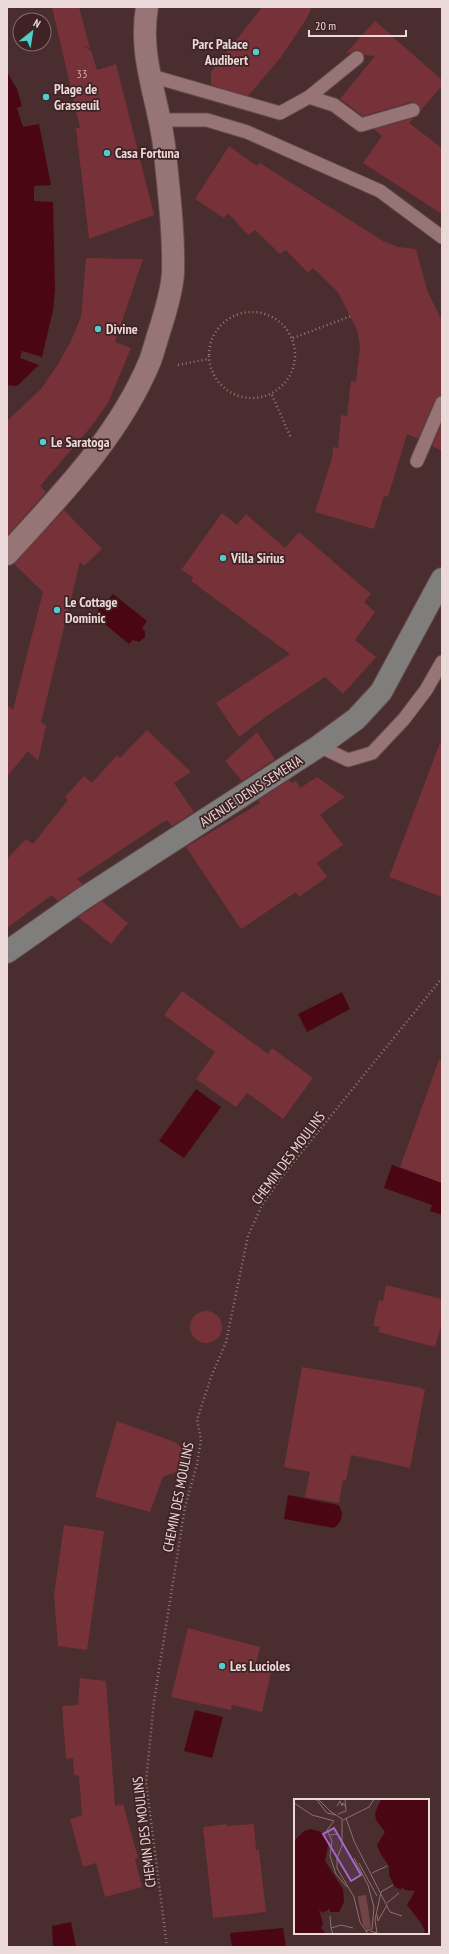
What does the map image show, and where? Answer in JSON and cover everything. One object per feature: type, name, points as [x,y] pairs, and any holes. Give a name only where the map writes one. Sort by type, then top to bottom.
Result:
[{"type":"main road","name":"AVENUE DENIS SEMERIA","points":[[7,952],[80,900],[319,746],[356,719],[380,692],[442,580]]},
{"type":"street","points":[[7,554],[80,474],[119,419],[150,361],[164,315],[173,275],[171,216],[164,142],[148,75],[144,25],[147,7]]},
{"type":"lane","points":[[148,75],[280,113],[309,97],[357,58]]},
{"type":"lane","points":[[309,97],[334,105],[361,125],[413,110]]},
{"type":"lane","points":[[159,120],[206,120],[247,132],[380,191],[442,237]]},
{"type":"lane","points":[[417,461],[442,403]]},
{"type":"lane","points":[[319,746],[348,760],[372,753],[404,720],[426,690],[442,662]]},
{"type":"path","points":[[247,312],[261,312],[274,318],[285,326],[293,338],[296,353],[294,367],[288,380],[272,395],[250,399],[235,396],[223,388],[214,376],[208,359],[209,348],[213,335],[221,324],[233,316],[247,312]]},
{"type":"path","points":[[293,338],[350,316]]},
{"type":"path","points":[[272,395],[291,438]]},
{"type":"path","name":"CHEMIN DES MOULINS","points":[[168,1947],[146,1782],[154,1701],[185,1507],[197,1464],[201,1440],[197,1420],[210,1377],[226,1342],[248,1236],[262,1205],[281,1178],[442,978]]},
{"type":"shaded area","points":[[7,72],[17,89],[22,106],[17,108],[23,127],[39,124],[51,185],[34,186],[34,201],[53,202],[55,290],[53,310],[42,357],[22,351],[20,358],[39,365],[17,386],[7,385]]},
{"type":"shaded area","points":[[113,594],[147,621],[142,628],[145,631],[145,637],[139,642],[133,640],[129,644],[95,616],[99,611],[97,608],[99,600],[108,600]]},
{"type":"shaded area","points":[[342,992],[350,1009],[307,1032],[298,1014]]},
{"type":"shaded area","points":[[196,1089],[221,1107],[184,1158],[159,1141]]},
{"type":"shaded area","points":[[392,1165],[442,1183],[442,1215],[430,1211],[432,1205],[384,1188]]},
{"type":"shaded area","points":[[288,1495],[338,1505],[342,1514],[341,1520],[334,1528],[284,1519]]},
{"type":"shaded area","points":[[195,1710],[223,1717],[212,1758],[184,1751]]},
{"type":"shaded area","points":[[71,1922],[76,1947],[53,1947],[52,1926]]},
{"type":"shaded area","points":[[283,1928],[286,1947],[232,1947],[230,1933]]},
{"type":"building","points":[[52,7],[79,7],[90,48],[83,45],[91,51],[97,70],[116,64],[154,215],[89,239],[76,128],[80,128]]},
{"type":"building","name":"Parc Palace Audibert","points":[[262,7],[312,7],[307,18],[281,57],[248,96],[211,85],[211,72]]},
{"type":"building","points":[[375,21],[442,80],[442,86],[421,110],[418,104],[411,102],[363,116],[340,99],[375,56],[364,55],[360,51],[356,50],[346,53]]},
{"type":"building","points":[[414,118],[409,123],[442,148],[442,214],[363,163],[382,136],[374,129]]},
{"type":"building","points":[[229,146],[257,166],[260,163],[383,241],[398,247],[416,249],[427,290],[442,321],[442,395],[435,400],[418,439],[407,434],[388,497],[384,496],[374,529],[315,512],[332,458],[333,447],[338,448],[341,415],[347,416],[351,381],[356,382],[360,346],[357,330],[338,292],[313,268],[308,273],[286,250],[280,254],[255,230],[248,235],[228,213],[224,218],[195,199]]},
{"type":"building","points":[[86,258],[143,259],[115,342],[131,348],[108,403],[90,428],[40,486],[46,492],[7,536],[7,421],[41,389],[70,343],[81,317]]},
{"type":"building","points":[[442,423],[442,451],[432,446]]},
{"type":"building","points":[[64,510],[102,549],[84,566],[80,562],[41,722],[46,726],[38,761],[28,751],[7,777],[7,705],[13,710],[43,592],[14,564]]},
{"type":"building","points":[[222,513],[237,525],[246,514],[285,548],[299,532],[371,594],[364,602],[375,612],[355,640],[376,657],[343,694],[325,677],[267,716],[239,737],[216,703],[290,654],[191,581],[193,577],[181,570]]},
{"type":"building","points":[[147,730],[191,772],[174,783],[194,812],[172,826],[167,820],[160,824],[77,879],[83,884],[58,901],[52,895],[7,928],[7,859],[26,839],[33,844],[68,800],[65,797],[84,776],[92,783],[117,755],[120,758]]},
{"type":"building","points":[[257,732],[275,759],[242,781],[225,761]]},
{"type":"building","points":[[440,743],[442,744],[442,897],[389,877]]},
{"type":"building","points":[[317,777],[345,797],[320,815],[343,845],[317,863],[327,877],[299,897],[296,892],[241,929],[186,847],[260,803],[258,800],[289,780],[291,783],[296,781],[300,788]]},
{"type":"building","points":[[102,901],[128,923],[111,944],[78,917]]},
{"type":"building","points":[[182,991],[268,1054],[272,1048],[313,1078],[283,1119],[247,1093],[236,1107],[196,1079],[215,1052],[164,1015]]},
{"type":"building","points":[[439,1060],[442,1061],[442,1183],[400,1167]]},
{"type":"building","points":[[386,1285],[442,1299],[442,1322],[435,1347],[378,1332],[380,1327],[373,1326],[379,1300],[383,1301]]},
{"type":"building","points":[[203,1311],[209,1311],[218,1315],[222,1327],[218,1339],[209,1343],[203,1343],[194,1339],[190,1330],[190,1324],[194,1315]]},
{"type":"building","points":[[302,1367],[423,1388],[422,1389],[425,1390],[410,1468],[351,1455],[346,1480],[343,1480],[339,1503],[305,1497],[310,1472],[284,1467]]},
{"type":"building","points":[[117,1421],[175,1442],[182,1448],[185,1458],[182,1467],[176,1472],[163,1477],[150,1512],[95,1497]]},
{"type":"building","points":[[64,1525],[104,1531],[87,1650],[58,1646],[54,1595]]},
{"type":"building","name":"Les Lucioles","points":[[188,1628],[260,1647],[256,1664],[272,1668],[262,1712],[232,1705],[231,1710],[171,1697]]},
{"type":"building","points":[[80,1678],[106,1681],[115,1806],[123,1804],[138,1858],[135,1859],[142,1887],[105,1897],[96,1863],[83,1867],[70,1819],[82,1815],[79,1776],[74,1775],[73,1758],[66,1759],[62,1706],[78,1705]]},
{"type":"building","points":[[227,1824],[227,1826],[254,1824],[256,1850],[259,1850],[266,1912],[213,1918],[203,1827]]},
{"type":"place","name":"Parc Palace Audibert","points":[[256,52]]},
{"type":"place","name":"Plage de Grasseuil","points":[[46,97]]},
{"type":"place","name":"Casa Fortuna","points":[[107,153]]},
{"type":"place","name":"Divine","points":[[98,329]]},
{"type":"place","name":"Le Saratoga","points":[[43,442]]},
{"type":"place","name":"Villa Sirius","points":[[223,558]]},
{"type":"place","name":"Le Cottage Dominic","points":[[57,610]]},
{"type":"place","name":"Les Lucioles","points":[[222,1666]]}]
